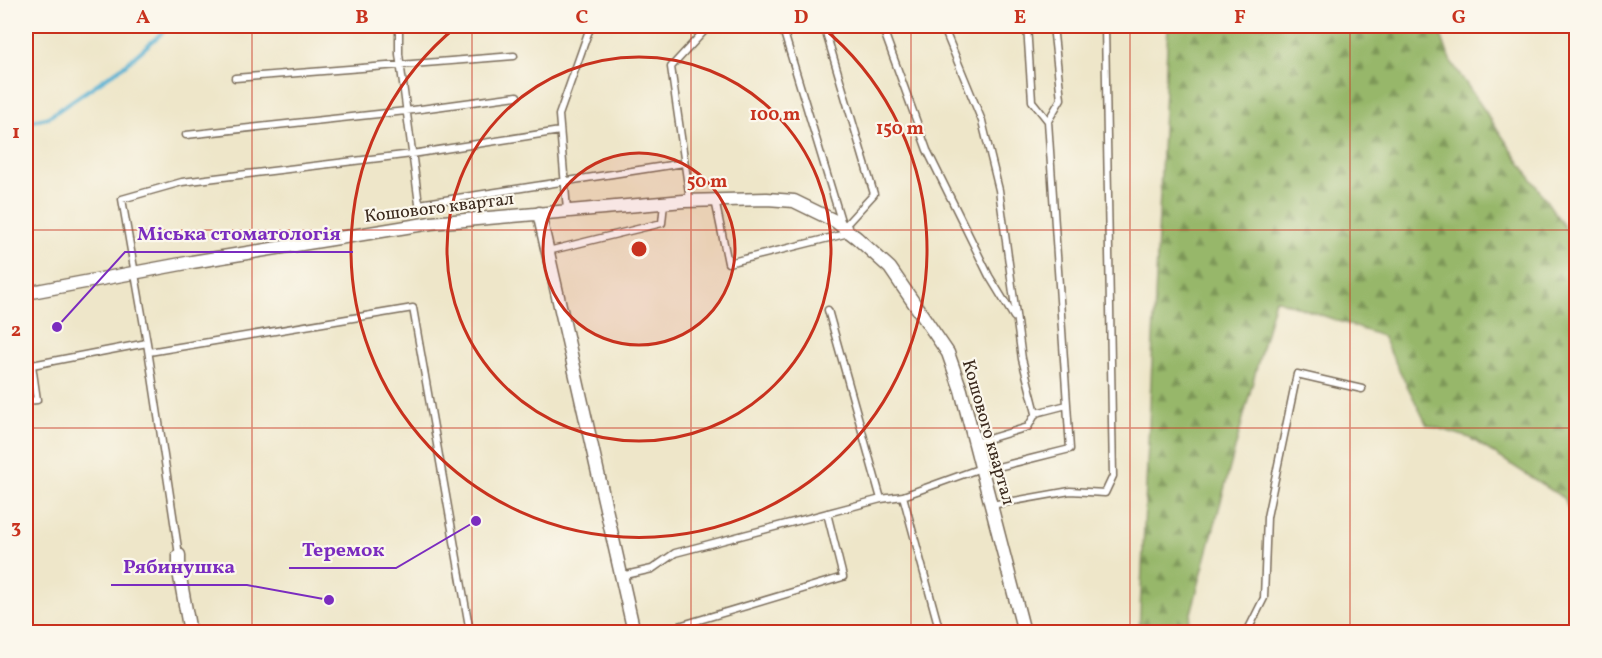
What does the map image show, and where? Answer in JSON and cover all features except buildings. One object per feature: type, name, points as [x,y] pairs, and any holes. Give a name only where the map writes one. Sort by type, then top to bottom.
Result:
[{"type":"street","name":"Кошового квартал","points":[[26,293],[135,272],[431,223],[690,201],[767,199],[794,201],[835,221],[890,268],[948,353],[961,390],[1024,633]]},
{"type":"street","name":"Кошового квартал","points":[[539,213],[634,633]]},
{"type":"street","points":[[179,555],[179,572],[190,633]]},
{"type":"lane","points":[[399,26],[400,66],[419,204],[684,163]]},
{"type":"lane","points":[[567,210],[559,115],[592,26]]},
{"type":"lane","points":[[690,201],[670,67],[707,28],[713,26]]},
{"type":"lane","points":[[782,26],[847,230]]},
{"type":"lane","points":[[714,201],[728,263],[847,230],[874,194],[824,26]]},
{"type":"lane","points":[[882,26],[927,150],[989,276],[1016,320]]},
{"type":"lane","points":[[943,26],[982,121],[999,190],[1022,359],[1036,413],[1028,427],[975,443]]},
{"type":"lane","points":[[1027,26],[1032,101],[1048,122]]},
{"type":"lane","points":[[621,576],[652,569],[675,553],[881,499],[903,496],[982,470],[1070,449],[1048,122],[1061,99],[1053,26]]},
{"type":"lane","points":[[991,506],[1070,491],[1105,493],[1113,476],[1105,26]]},
{"type":"lane","points":[[235,78],[514,56]]},
{"type":"lane","points":[[186,135],[406,111],[517,96]]},
{"type":"lane","points":[[179,555],[149,352],[122,199],[182,182],[412,154],[560,131]]},
{"type":"lane","points":[[548,252],[662,223],[664,203]]},
{"type":"lane","points":[[149,352],[413,308],[470,633]]},
{"type":"lane","points":[[828,310],[881,499]]},
{"type":"lane","points":[[26,402],[37,400],[32,365],[147,344]]},
{"type":"lane","points":[[1247,633],[1264,598],[1267,516],[1297,374],[1362,389]]},
{"type":"lane","points":[[1036,413],[1067,405]]},
{"type":"lane","points":[[903,496],[940,633]]},
{"type":"lane","points":[[659,633],[843,577],[827,513]]},
{"type":"green space","points":[[1168,26],[1438,26],[1450,60],[1576,244],[1576,534],[1565,499],[1470,438],[1427,425],[1382,336],[1275,299],[1186,632],[1139,632]]},
{"type":"waterway","points":[[26,122],[47,118],[125,65],[170,26]]},
{"type":"place","name":"Міська стоматологія","points":[[57,327]]},
{"type":"place","name":"Теремок","points":[[476,521]]},
{"type":"place","name":"Рябинушка","points":[[329,600]]}]
